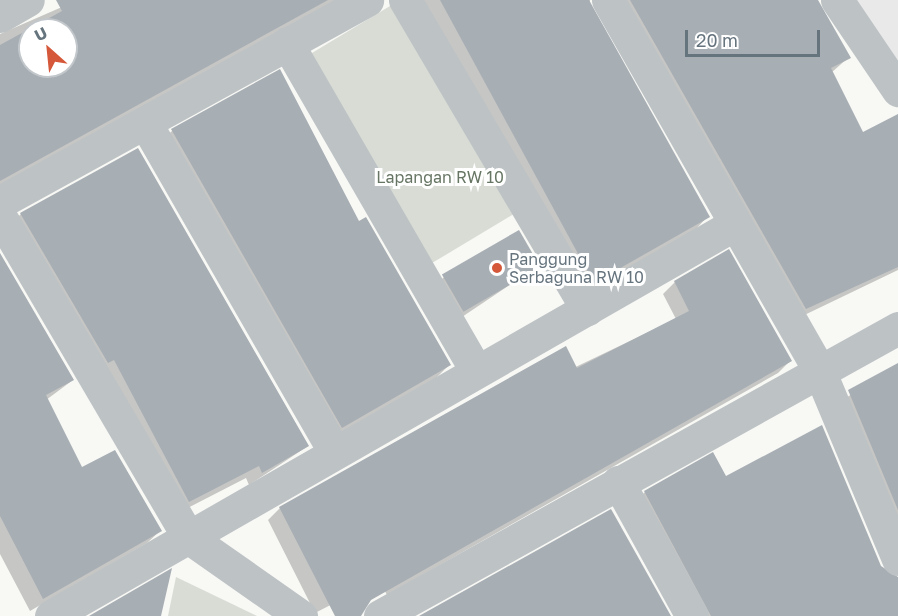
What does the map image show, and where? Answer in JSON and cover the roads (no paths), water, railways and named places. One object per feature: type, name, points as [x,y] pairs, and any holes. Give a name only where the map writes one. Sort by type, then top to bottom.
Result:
[{"type":"street","points":[[0,16],[28,0]]},
{"type":"street","points":[[0,202],[146,124],[367,0]]},
{"type":"street","points":[[405,0],[587,309]]},
{"type":"street","points":[[608,0],[819,370],[898,560]]},
{"type":"street","points":[[837,0],[898,90]]},
{"type":"street","points":[[287,43],[476,371]]},
{"type":"street","points":[[146,124],[335,453]]},
{"type":"street","points":[[0,216],[188,537],[301,616]]},
{"type":"street","points":[[51,616],[735,224]]},
{"type":"street","points":[[380,616],[898,328]]},
{"type":"street","points":[[618,482],[692,616]]},
{"type":"place","name":"Panggung Serbaguna RW 10","points":[[497,268]]},
{"type":"park label","name":"Lapangan RW 10","points":[[440,177]]}]
